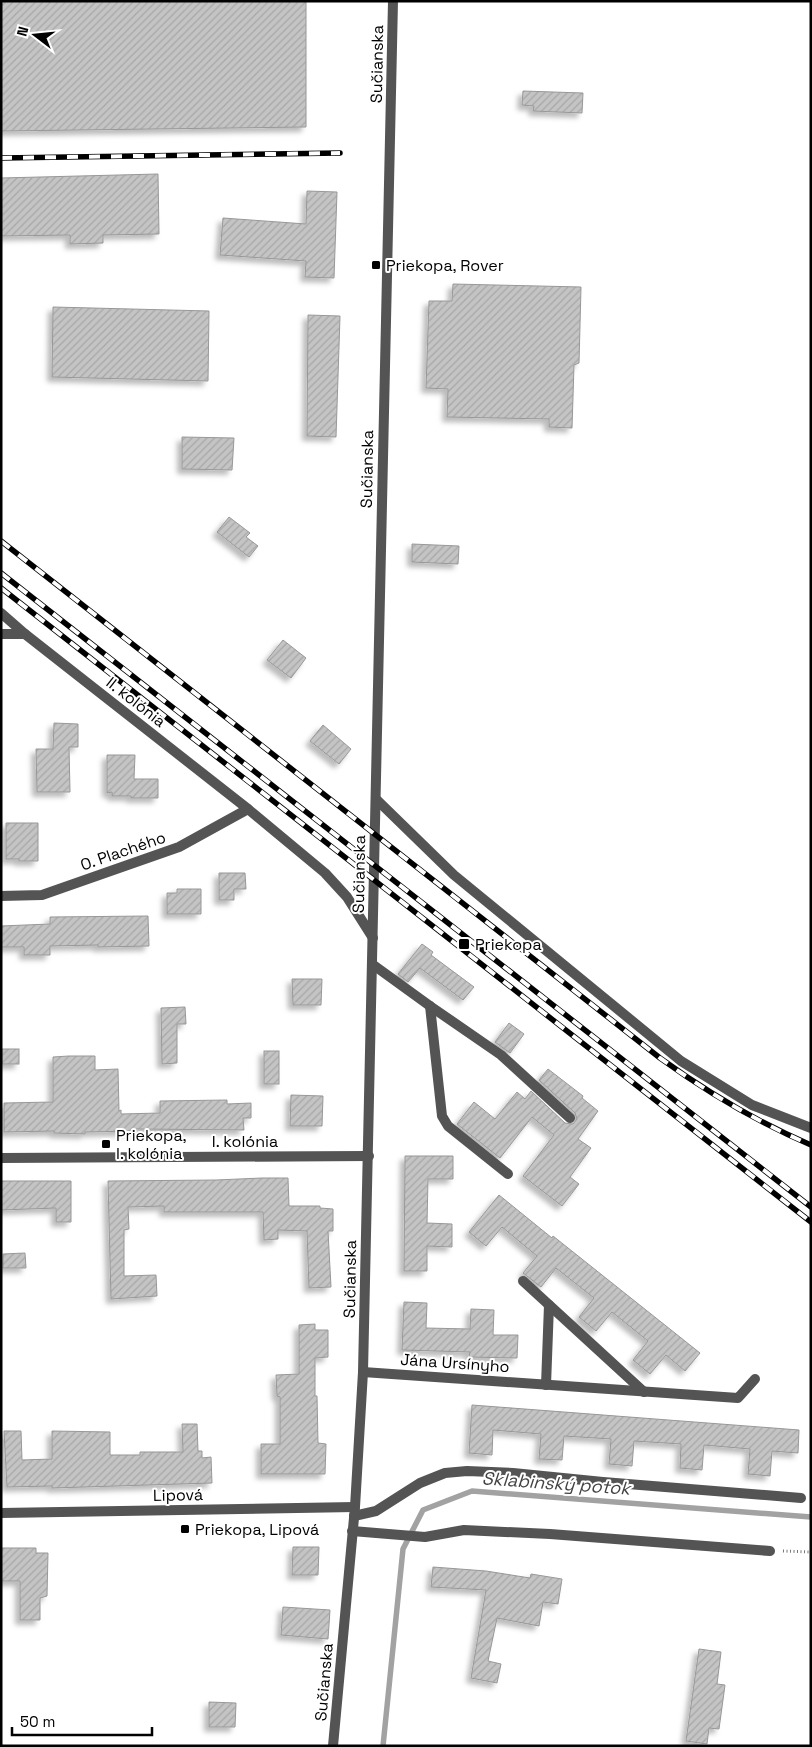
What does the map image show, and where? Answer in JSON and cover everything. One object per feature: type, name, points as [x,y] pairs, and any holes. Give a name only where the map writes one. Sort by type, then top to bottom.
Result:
[{"type":"street","name":"Sučianska","points":[[334,1746],[354,1511],[363,1372],[393,1]]},
{"type":"street","name":"II. kolónia","points":[[1,614],[248,809],[325,873],[346,897],[373,938]]},
{"type":"street","points":[[1,634],[25,634]]},
{"type":"street","points":[[377,800],[454,875],[681,1061],[752,1105],[811,1128]]},
{"type":"street","name":"O. Plachého","points":[[1,896],[42,895],[180,847],[248,809]]},
{"type":"street","points":[[372,964],[501,1055],[570,1118]]},
{"type":"street","points":[[430,1006],[442,1116],[448,1126],[508,1174]]},
{"type":"street","name":"I. kolónia","points":[[1,1158],[369,1156]]},
{"type":"street","points":[[523,1281],[644,1392]]},
{"type":"street","points":[[546,1385],[549,1305]]},
{"type":"street","name":"Jána Ursínyho","points":[[363,1372],[738,1398],[755,1378]]},
{"type":"street","name":"Lipová","points":[[1,1513],[376,1511],[420,1483],[445,1473],[467,1471],[513,1473],[801,1498]]},
{"type":"street","points":[[352,1531],[425,1537],[464,1530],[550,1534],[770,1551]]},
{"type":"path","points":[[770,1551],[811,1552]]},
{"type":"building","points":[[1,1],[306,1],[306,127],[1,131]]},
{"type":"building","points":[[523,91],[583,93],[582,113],[533,111],[534,106],[522,105]]},
{"type":"building","points":[[158,174],[159,234],[103,235],[103,243],[70,244],[70,235],[1,236],[1,178]]},
{"type":"building","points":[[307,191],[337,192],[334,278],[305,277],[306,261],[220,255],[223,218],[306,224]]},
{"type":"building","points":[[453,284],[581,287],[579,363],[574,365],[572,428],[549,427],[549,419],[447,417],[448,389],[426,388],[429,301],[452,301]]},
{"type":"building","points":[[53,307],[209,311],[208,381],[52,377]]},
{"type":"building","points":[[308,315],[340,316],[336,437],[307,436]]},
{"type":"building","points":[[182,437],[234,438],[232,470],[182,469]]},
{"type":"building","points":[[229,517],[250,533],[246,537],[258,546],[249,557],[217,532]]},
{"type":"building","points":[[412,544],[459,546],[458,564],[412,562]]},
{"type":"building","points":[[283,640],[306,658],[291,678],[267,660]]},
{"type":"building","points":[[54,723],[78,724],[78,747],[69,747],[70,792],[37,792],[36,749],[53,749]]},
{"type":"building","points":[[323,725],[351,749],[339,764],[310,741]]},
{"type":"building","points":[[107,755],[135,755],[134,779],[158,779],[158,798],[131,798],[131,796],[112,796],[112,792],[107,793]]},
{"type":"building","points":[[6,823],[38,823],[38,861],[6,859]]},
{"type":"building","points":[[219,873],[245,873],[246,889],[234,889],[234,900],[219,900]]},
{"type":"building","points":[[177,889],[201,889],[201,914],[167,914],[167,893],[177,893]]},
{"type":"building","points":[[148,916],[149,946],[50,946],[50,955],[24,955],[24,947],[1,947],[1,926],[50,924],[50,917]]},
{"type":"building","points":[[422,944],[433,952],[431,955],[474,987],[463,1000],[420,968],[408,982],[398,974]]},
{"type":"building","points":[[292,979],[322,979],[321,1005],[293,1005]]},
{"type":"building","points":[[185,1007],[186,1024],[177,1024],[177,1063],[162,1064],[161,1008]]},
{"type":"building","points":[[509,1023],[524,1034],[510,1053],[495,1042]]},
{"type":"building","points":[[2,1049],[19,1049],[19,1064],[2,1064]]},
{"type":"building","points":[[264,1051],[279,1051],[279,1084],[264,1084]]},
{"type":"building","points":[[95,1056],[95,1070],[118,1069],[119,1111],[121,1110],[121,1114],[160,1113],[160,1101],[227,1100],[227,1104],[251,1103],[251,1118],[243,1118],[244,1130],[136,1129],[136,1131],[85,1132],[85,1134],[54,1133],[54,1131],[4,1132],[4,1103],[53,1102],[53,1057]]},
{"type":"building","points":[[548,1069],[583,1096],[582,1098],[598,1111],[578,1139],[591,1148],[570,1177],[579,1184],[562,1206],[523,1176],[554,1135],[532,1117],[500,1158],[457,1124],[474,1102],[495,1119],[517,1092],[525,1099],[531,1091],[565,1123],[573,1124],[577,1119],[575,1113],[539,1080]]},
{"type":"building","points":[[291,1095],[323,1096],[322,1126],[290,1126]]},
{"type":"building","points":[[405,1156],[453,1156],[453,1179],[428,1179],[427,1223],[452,1224],[452,1247],[427,1246],[427,1271],[404,1271]]},
{"type":"building","points":[[288,1178],[289,1206],[320,1206],[320,1208],[333,1209],[333,1231],[328,1231],[331,1287],[309,1288],[307,1231],[278,1230],[278,1239],[264,1240],[263,1212],[164,1212],[164,1206],[128,1207],[129,1229],[124,1230],[124,1276],[156,1275],[157,1296],[111,1299],[108,1181]]},
{"type":"building","points":[[1,1181],[71,1181],[71,1222],[56,1222],[56,1208],[1,1210]]},
{"type":"building","points":[[499,1195],[700,1353],[685,1371],[666,1355],[650,1374],[633,1360],[648,1341],[612,1312],[596,1331],[579,1317],[594,1298],[556,1268],[541,1287],[523,1273],[537,1256],[502,1227],[486,1246],[469,1232]]},
{"type":"building","points":[[25,1253],[26,1268],[3,1268],[3,1254]]},
{"type":"building","points":[[404,1302],[427,1303],[426,1328],[470,1329],[471,1309],[494,1310],[493,1335],[518,1335],[517,1358],[469,1357],[470,1352],[402,1350]]},
{"type":"building","points":[[315,1324],[315,1330],[328,1330],[328,1357],[315,1358],[318,1443],[326,1444],[325,1474],[261,1474],[261,1444],[280,1444],[280,1397],[277,1396],[276,1375],[299,1374],[299,1325]]},
{"type":"building","points":[[472,1405],[799,1430],[798,1453],[772,1451],[770,1476],[748,1474],[750,1449],[704,1445],[702,1470],[680,1468],[681,1444],[634,1441],[632,1466],[609,1464],[611,1439],[564,1436],[562,1460],[539,1459],[541,1434],[493,1430],[492,1455],[469,1453]]},
{"type":"building","points":[[182,1424],[197,1424],[198,1451],[202,1451],[202,1458],[211,1457],[212,1483],[52,1488],[52,1486],[7,1487],[4,1431],[21,1431],[22,1460],[52,1459],[52,1431],[110,1432],[110,1455],[140,1455],[140,1452],[183,1452]]},
{"type":"building","points":[[293,1547],[319,1547],[318,1575],[292,1575]]},
{"type":"building","points":[[1,1548],[36,1548],[36,1553],[48,1553],[47,1596],[40,1598],[40,1620],[20,1620],[20,1581],[1,1581]]},
{"type":"building","points":[[433,1567],[486,1571],[530,1578],[531,1574],[562,1579],[558,1604],[543,1602],[539,1626],[497,1618],[488,1661],[501,1664],[497,1683],[471,1678],[486,1590],[431,1587]]},
{"type":"building","points":[[283,1607],[330,1610],[328,1639],[281,1635]]},
{"type":"building","points":[[699,1649],[721,1652],[717,1684],[725,1685],[719,1729],[709,1728],[707,1744],[686,1741]]},
{"type":"building","points":[[209,1702],[236,1703],[235,1727],[209,1727]]},
{"type":"waterway","name":"Sklabinský potok","points":[[383,1746],[403,1549],[423,1510],[472,1491],[811,1517]]},
{"type":"railway","points":[[1,158],[340,153]]},
{"type":"railway","points":[[1,541],[660,1058],[733,1106],[811,1145]]},
{"type":"railway","points":[[1,573],[811,1207]]},
{"type":"railway","points":[[1,588],[811,1222]]},
{"type":"place","name":"Priekopa, Rover","points":[[376,265]]},
{"type":"place","name":"Priekopa","points":[[464,944]]},
{"type":"place","name":"Priekopa, I. kolónia","points":[[106,1144]]},
{"type":"place","name":"Priekopa, Lipová","points":[[185,1529]]}]
